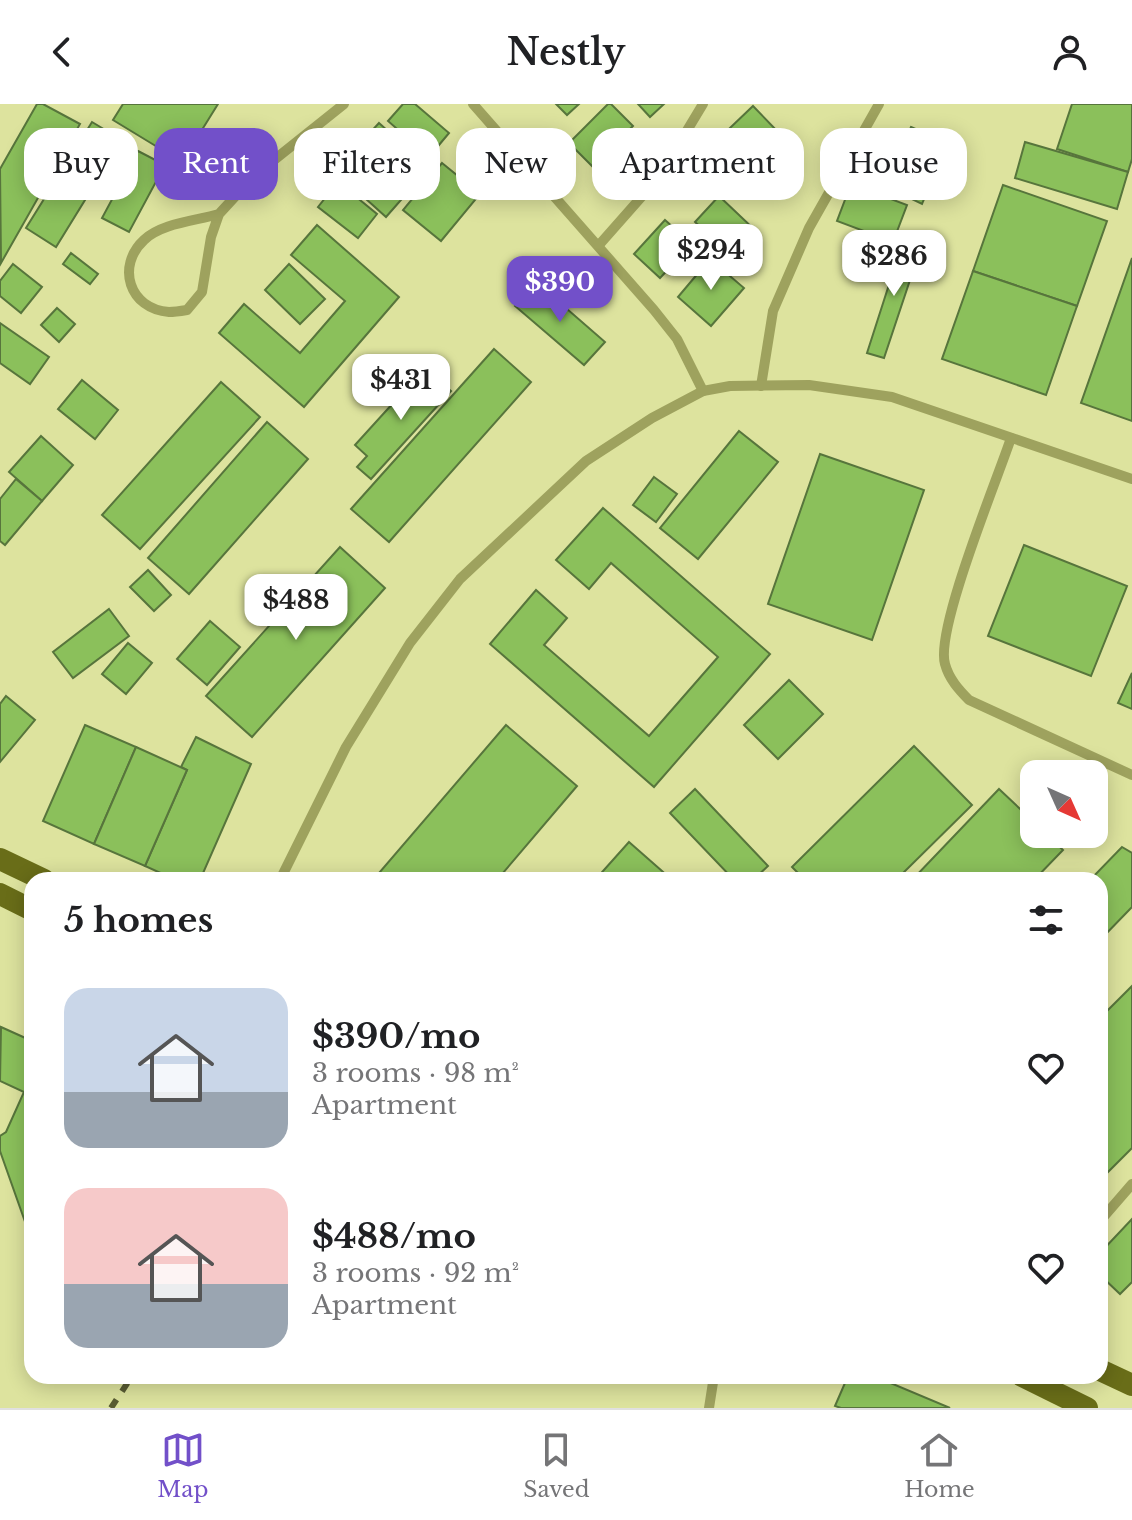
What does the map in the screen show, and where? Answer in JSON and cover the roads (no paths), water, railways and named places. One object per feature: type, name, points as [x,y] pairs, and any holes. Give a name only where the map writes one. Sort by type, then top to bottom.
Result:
[{"type":"main road","points":[[0,859],[27,872]]},
{"type":"main road","points":[[0,894],[24,906]]},
{"type":"main road","points":[[1108,1374],[1132,1385]]},
{"type":"main road","points":[[1044,1384],[1087,1408]]},
{"type":"lane","points":[[219,214],[163,228],[144,239],[131,256],[127,277],[135,295],[166,312],[187,310],[202,292],[211,237],[219,214],[254,176],[344,104]]},
{"type":"lane","points":[[473,104],[599,245],[677,339],[703,391]]},
{"type":"lane","points":[[599,245],[659,177],[703,104]]},
{"type":"lane","points":[[761,386],[773,311],[809,228],[879,104]]},
{"type":"lane","points":[[284,872],[346,747],[410,643],[460,579],[586,461],[652,418],[703,391],[730,386],[809,385],[892,397],[1132,479]]},
{"type":"lane","points":[[1011,438],[948,616],[944,662],[954,683],[969,700],[1132,775]]},
{"type":"lane","points":[[1108,1212],[1132,1184]]},
{"type":"lane","points":[[709,1408],[713,1384]]},
{"type":"railway","points":[[111,1408],[127,1384]]}]
